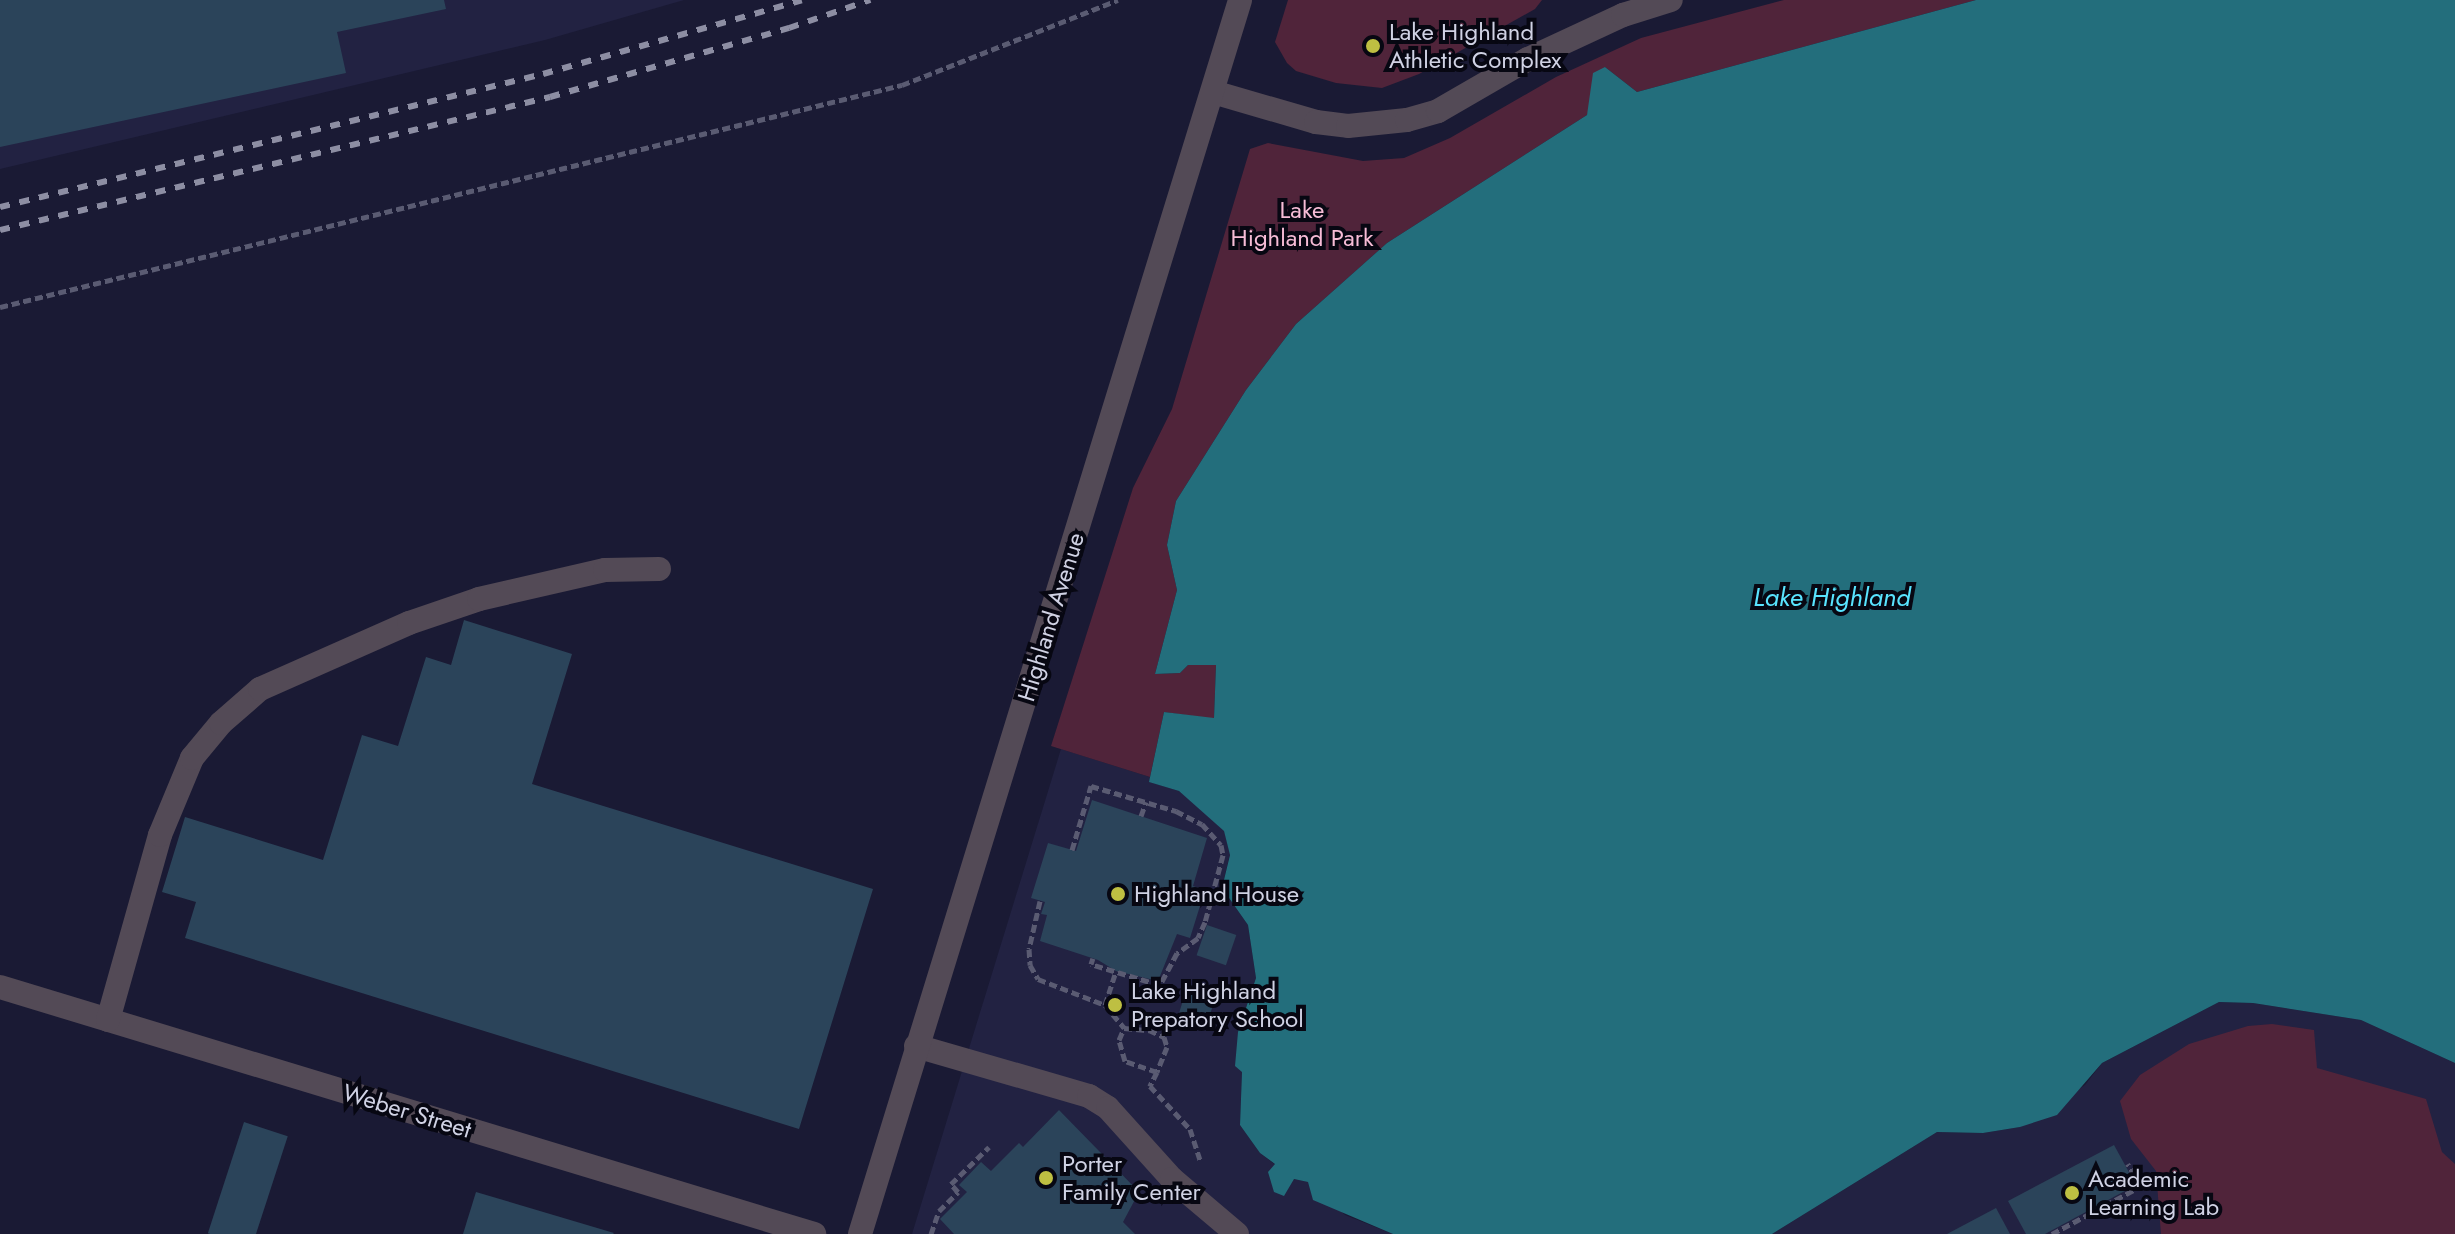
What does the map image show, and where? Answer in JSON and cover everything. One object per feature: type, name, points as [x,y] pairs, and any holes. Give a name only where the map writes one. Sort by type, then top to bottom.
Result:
[{"type":"street","name":"Highland Avenue","points":[[860,1234],[1240,0]]},
{"type":"street","points":[[1213,92],[1327,123],[1348,126],[1407,120],[1438,111],[1528,59],[1623,15],[1671,0]]},
{"type":"street","points":[[108,1020],[160,835],[192,758],[221,723],[260,689],[409,623],[479,599],[605,570],[659,569]]},
{"type":"street","name":"Weber Street","points":[[0,987],[814,1234]]},
{"type":"street","points":[[916,1046],[1089,1096],[1108,1108],[1172,1179],[1237,1234]]},
{"type":"path","points":[[0,307],[902,85],[1118,0]]},
{"type":"path","points":[[1072,850],[1091,786],[1146,802],[1202,824],[1217,837],[1223,855],[1198,938],[1177,953],[1160,985],[1091,964],[1093,958]]},
{"type":"path","points":[[1141,816],[1146,802]]},
{"type":"path","points":[[1040,901],[1029,949],[1030,965],[1038,979],[1105,1005],[1124,1028],[1149,1030],[1164,1037],[1167,1047],[1150,1086],[1190,1129],[1204,1173]]},
{"type":"path","points":[[1105,1005],[1116,971]]},
{"type":"path","points":[[1124,1028],[1119,1040],[1125,1061],[1157,1072]]},
{"type":"path","points":[[931,1234],[939,1211],[958,1192],[951,1184],[989,1147]]},
{"type":"path","points":[[2052,1234],[2141,1186],[2128,1164]]},
{"type":"shaded area","points":[[0,0],[684,0],[545,40],[0,169]]},
{"type":"shaded area","name":"Lake Highland Prepatory School","points":[[1061,749],[1150,777],[1150,782],[1179,791],[1224,830],[1230,854],[1222,888],[1248,925],[1256,978],[1238,1032],[1242,1072],[1240,1125],[1260,1153],[1294,1179],[1309,1182],[1345,1215],[1393,1234],[912,1234]]},
{"type":"shaded area","points":[[2219,1002],[2253,1003],[2361,1020],[2455,1063],[2455,1234],[1772,1234],[1937,1132],[1983,1133],[2020,1127],[2085,1085],[2102,1063]]},
{"type":"green space","name":"Lake Highland Athletic Complex","points":[[1288,0],[1542,0],[1535,9],[1419,74],[1382,88],[1336,83],[1296,71],[1287,63],[1275,42]]},
{"type":"green space","name":"Lake Highland Park","points":[[1784,0],[1976,0],[1637,92],[1605,67],[1587,115],[1387,243],[1296,324],[1246,390],[1176,501],[1167,545],[1177,590],[1155,674],[1180,673],[1188,665],[1216,665],[1214,719],[1164,712],[1150,777],[1051,746],[1133,488],[1172,409],[1250,149],[1268,143],[1363,161],[1404,158],[1450,138],[1556,77],[1641,38]]},
{"type":"green space","points":[[2272,1024],[2314,1030],[2317,1068],[2426,1099],[2442,1152],[2455,1164],[2455,1234],[2161,1234],[2156,1171],[2131,1139],[2120,1101],[2140,1075],[2189,1044],[2248,1026]]},
{"type":"water","name":"Lake Highland","points":[[1976,0],[2455,0],[2455,1063],[2361,1020],[2253,1003],[2219,1002],[2102,1063],[2057,1115],[2020,1127],[1983,1133],[1937,1132],[1772,1234],[1393,1234],[1313,1200],[1308,1182],[1294,1179],[1284,1196],[1274,1192],[1268,1172],[1275,1164],[1260,1153],[1240,1125],[1242,1072],[1235,1066],[1238,1032],[1256,978],[1248,925],[1222,888],[1230,855],[1224,831],[1179,791],[1149,782],[1164,712],[1214,718],[1216,665],[1188,665],[1180,673],[1155,674],[1177,590],[1167,545],[1176,501],[1246,390],[1296,324],[1387,243],[1587,115],[1593,73],[1605,67],[1637,92]]},
{"type":"building","points":[[0,0],[444,0],[446,9],[337,32],[346,73],[0,147]]},
{"type":"building","points":[[464,620],[572,654],[532,784],[873,889],[799,1129],[185,938],[196,902],[162,892],[185,817],[323,860],[362,735],[398,746],[426,657],[451,665]]},
{"type":"building","name":"Highland House","points":[[1092,800],[1207,838],[1193,886],[1205,890],[1190,938],[1177,934],[1158,981],[1116,971],[1098,960],[1040,941],[1047,915],[1041,914],[1045,902],[1031,898],[1048,843],[1076,851]]},
{"type":"building","points":[[1207,925],[1236,935],[1226,965],[1197,955]]},
{"type":"building","points":[[1188,984],[1217,993],[1207,1023],[1179,1015]]},
{"type":"building","name":"Porter Family Center","points":[[1059,1110],[1139,1192],[1123,1222],[1135,1234],[954,1234],[940,1219],[967,1192],[959,1185],[981,1162],[991,1171],[1019,1143],[1023,1147]]},
{"type":"building","points":[[244,1122],[288,1136],[256,1234],[208,1233]]},
{"type":"building","name":"Academic Learning Lab","points":[[2114,1145],[2136,1185],[2045,1234],[2026,1234],[2008,1201]]},
{"type":"building","points":[[476,1192],[614,1233],[463,1234]]},
{"type":"building","points":[[1996,1208],[2010,1234],[1947,1234]]},
{"type":"railway","points":[[0,207],[543,74],[802,0]]},
{"type":"railway","points":[[0,230],[550,97],[789,28],[870,0]]},
{"type":"place","name":"Lake Highland Athletic Complex","points":[[1373,46]]},
{"type":"place","name":"Highland House","points":[[1118,894]]},
{"type":"place","name":"Lake Highland Prepatory School","points":[[1115,1005]]},
{"type":"place","name":"Porter Family Center","points":[[1046,1178]]},
{"type":"place","name":"Academic Learning Lab","points":[[2072,1193]]}]
